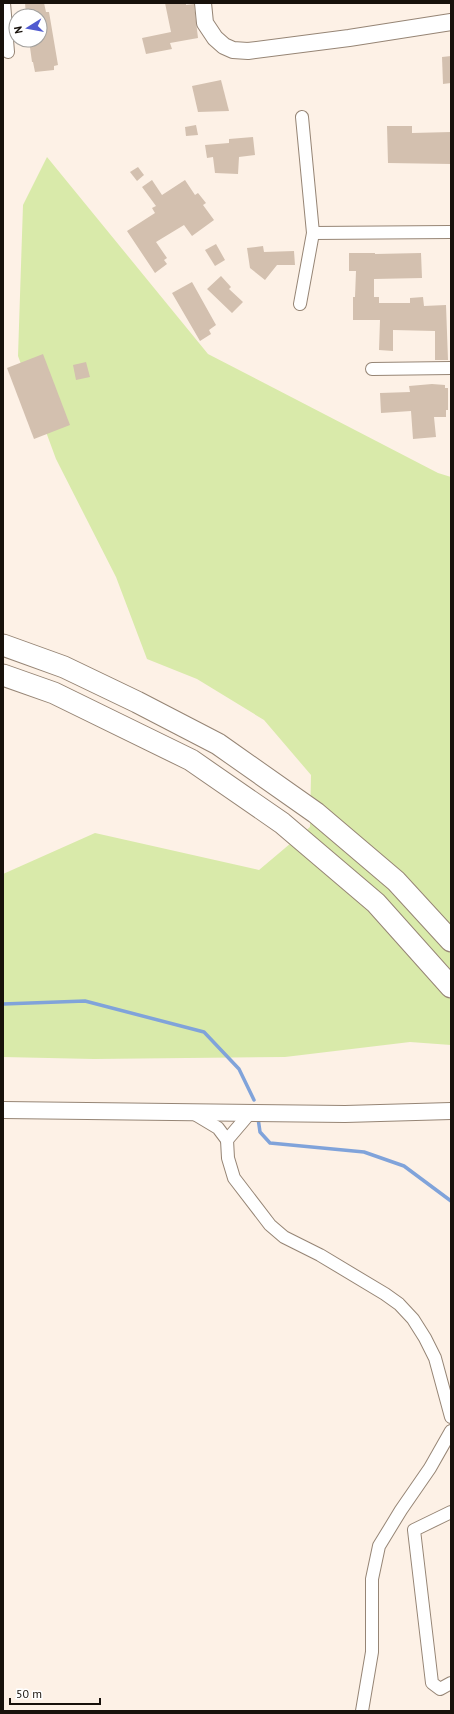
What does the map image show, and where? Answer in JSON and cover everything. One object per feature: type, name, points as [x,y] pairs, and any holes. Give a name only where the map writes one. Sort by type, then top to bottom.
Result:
[{"type":"highway","points":[[3,645],[64,667],[137,702],[218,744],[316,813],[373,861],[396,881],[451,941]]},
{"type":"highway","points":[[3,675],[54,693],[190,760],[282,823],[376,903],[451,987]]},
{"type":"street","points":[[4,3],[8,52]]},
{"type":"street","points":[[203,3],[205,23],[215,38],[224,46],[233,50],[248,51],[349,38],[451,22]]},
{"type":"street","points":[[300,304],[313,233],[302,117]]},
{"type":"street","points":[[313,233],[451,232]]},
{"type":"street","points":[[372,369],[451,368]]},
{"type":"street","points":[[3,1110],[346,1114],[451,1111]]},
{"type":"street","points":[[193,1113],[218,1128],[227,1140],[228,1158],[234,1178],[270,1225],[284,1237],[320,1255],[385,1294],[399,1304],[413,1319],[435,1358],[451,1417]]},
{"type":"street","points":[[227,1140],[250,1113]]},
{"type":"street","points":[[362,1711],[372,1652],[372,1579],[379,1546],[401,1510],[430,1468],[451,1430]]},
{"type":"street","points":[[451,1512],[414,1530],[432,1683],[440,1689],[451,1683]]},
{"type":"green space","points":[[47,157],[208,354],[438,473],[451,477],[451,1045],[410,1042],[285,1057],[94,1059],[3,1057],[3,874],[95,833],[259,870],[310,827],[311,775],[264,720],[197,679],[147,659],[116,577],[56,459],[18,356],[23,205]]},
{"type":"building","points":[[25,3],[44,3],[45,8],[25,8]]},
{"type":"building","points":[[165,3],[186,3],[186,5],[194,4],[198,38],[170,43],[172,49],[146,54],[142,38],[171,32]]},
{"type":"building","points":[[49,12],[58,65],[54,66],[54,70],[35,72],[30,48],[48,48]]},
{"type":"building","points":[[451,56],[451,83],[443,84],[442,57]]},
{"type":"building","points":[[221,80],[229,111],[198,112],[192,86]]},
{"type":"building","points":[[196,125],[198,135],[186,136],[185,127]]},
{"type":"building","points":[[387,126],[412,126],[412,133],[451,132],[451,164],[388,163]]},
{"type":"building","points":[[253,137],[255,155],[239,157],[238,174],[215,173],[213,157],[207,158],[205,145],[229,143],[229,139]]},
{"type":"building","points":[[138,167],[144,175],[137,181],[130,172]]},
{"type":"building","points":[[152,180],[162,195],[185,180],[195,195],[198,193],[206,203],[203,205],[214,220],[192,236],[184,225],[156,242],[167,258],[164,260],[167,264],[155,273],[127,231],[155,213],[152,208],[156,206],[142,187]]},
{"type":"building","points":[[216,244],[225,260],[215,266],[205,250]]},
{"type":"building","points":[[263,246],[264,252],[294,251],[295,265],[277,265],[265,280],[250,268],[247,248]]},
{"type":"building","points":[[349,253],[421,253],[422,278],[374,279],[374,297],[379,297],[379,303],[410,303],[410,298],[423,297],[424,306],[446,305],[448,360],[435,360],[435,331],[393,330],[393,351],[379,350],[380,320],[353,320],[353,297],[355,297],[356,271],[349,271]]},
{"type":"building","points":[[221,276],[231,287],[229,289],[243,302],[232,313],[207,289]]},
{"type":"building","points":[[192,282],[216,325],[209,330],[211,334],[200,341],[172,293]]},
{"type":"building","points":[[43,354],[70,425],[34,439],[7,368]]},
{"type":"building","points":[[86,362],[90,377],[76,380],[73,365]]},
{"type":"building","points":[[432,384],[445,385],[445,388],[448,388],[448,410],[446,410],[446,417],[434,417],[436,437],[413,439],[411,411],[381,413],[380,393],[410,392],[409,386]]},
{"type":"waterway","points":[[3,1004],[85,1001],[204,1032],[239,1069],[254,1100]]},
{"type":"waterway","points":[[258,1118],[260,1132],[270,1143],[364,1152],[404,1166],[451,1201]]}]
